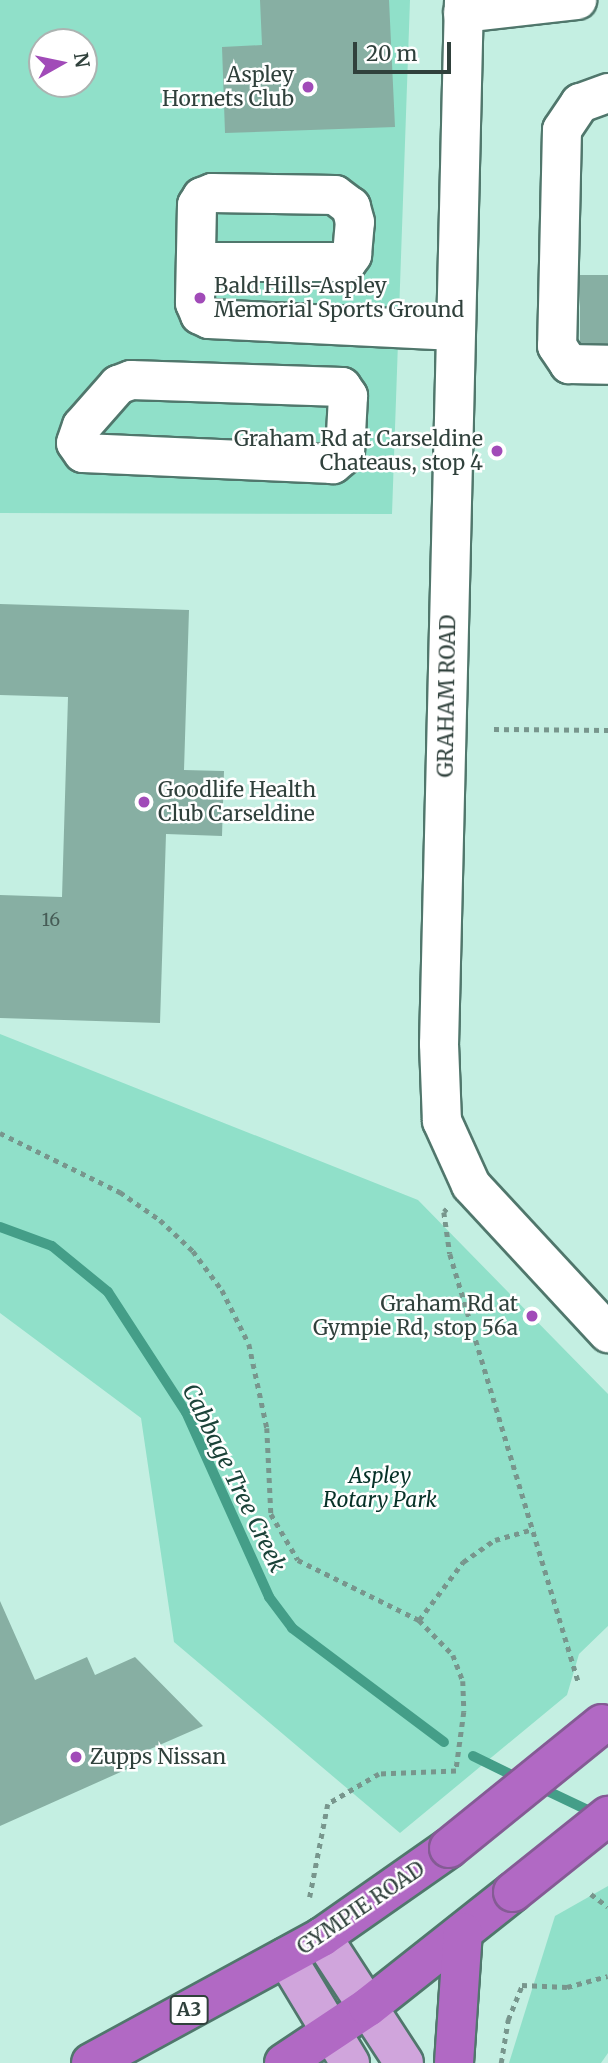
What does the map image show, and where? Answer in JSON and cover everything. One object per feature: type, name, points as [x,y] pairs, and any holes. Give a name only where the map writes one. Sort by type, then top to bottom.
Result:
[{"type":"highway","name":"GYMPIE ROAD","points":[[91,2063],[321,1937],[449,1848],[605,1722]]},
{"type":"highway","points":[[284,2063],[341,2048],[368,2007],[608,1816]]},
{"type":"highway","points":[[454,2063],[463,1932]]},
{"type":"main road","points":[[321,1937],[404,2063]]},
{"type":"main road","points":[[286,1957],[341,2048]]},
{"type":"street","points":[[463,7],[577,0]]},
{"type":"street","name":"GRAHAM ROAD","points":[[463,7],[439,1044],[442,1121],[471,1185],[608,1333]]},
{"type":"street","points":[[608,93],[580,103],[562,130],[557,346],[561,358],[569,364],[608,365]]},
{"type":"street","points":[[196,262],[195,303],[200,315],[241,321],[456,331]]},
{"type":"street","points":[[240,382],[241,321]]},
{"type":"street","points":[[124,382],[240,382],[342,387],[348,396],[341,461],[91,457],[78,449],[82,426],[124,382]]},
{"type":"path","points":[[494,729],[608,730]]},
{"type":"path","points":[[0,1133],[120,1192],[160,1220],[193,1251],[222,1290],[249,1344],[267,1428],[271,1514],[298,1560],[419,1620],[453,1655],[463,1681],[464,1712],[456,1771],[379,1774],[328,1804],[310,1897]]},
{"type":"path","points":[[471,1185],[444,1213],[450,1254],[578,1681]]},
{"type":"path","points":[[419,1620],[463,1562],[495,1540],[533,1529]]},
{"type":"path","points":[[592,1894],[608,1907]]},
{"type":"path","points":[[501,2063],[508,2020],[522,1985],[567,1987],[608,1976]]},
{"type":"green space","name":"Bald Hills-Aspley Memorial Sports Ground","points":[[0,0],[410,0],[392,514],[0,513]]},
{"type":"green space","name":"Aspley Rotary Park","points":[[0,1034],[418,1200],[608,1394],[608,1626],[579,1654],[567,1695],[400,1833],[174,1642],[141,1418],[0,1313]]},
{"type":"green space","points":[[608,1886],[608,2053],[601,2063],[509,2063],[555,1916]]},
{"type":"building","name":"Aspley Hornets Club","points":[[260,0],[389,0],[395,127],[225,133],[222,47],[262,45]]},
{"type":"building","points":[[580,275],[608,275],[608,354],[580,354]]},
{"type":"building","name":"Goodlife Health Club Carseldine","points":[[0,604],[189,610],[184,770],[224,771],[222,836],[166,834],[160,1023],[0,1018],[0,895],[62,897],[68,697],[0,695]]},
{"type":"building","points":[[0,1601],[35,1680],[87,1657],[95,1675],[135,1657],[203,1726],[139,1754],[143,1762],[0,1826]]},
{"type":"waterway","name":"Cabbage Tree Creek","points":[[0,1227],[52,1246],[108,1292],[186,1412],[269,1597],[292,1628],[444,1742]]},
{"type":"waterway","name":"Cabbage Tree Creek","points":[[473,1756],[520,1779]]},
{"type":"waterway","name":"Cabbage Tree Creek","points":[[537,1786],[596,1814]]},
{"type":"place","name":"Aspley Hornets Club","points":[[308,87]]},
{"type":"place","name":"Bald Hills-Aspley Memorial Sports Ground","points":[[200,298]]},
{"type":"place","name":"Graham Rd at Carseldine Chateaus, stop 4","points":[[497,451]]},
{"type":"place","name":"Goodlife Health Club Carseldine","points":[[144,802]]},
{"type":"place","name":"Graham Rd at Gympie Rd, stop 56a","points":[[532,1316]]},
{"type":"place","name":"Zupps Nissan","points":[[76,1757]]}]
